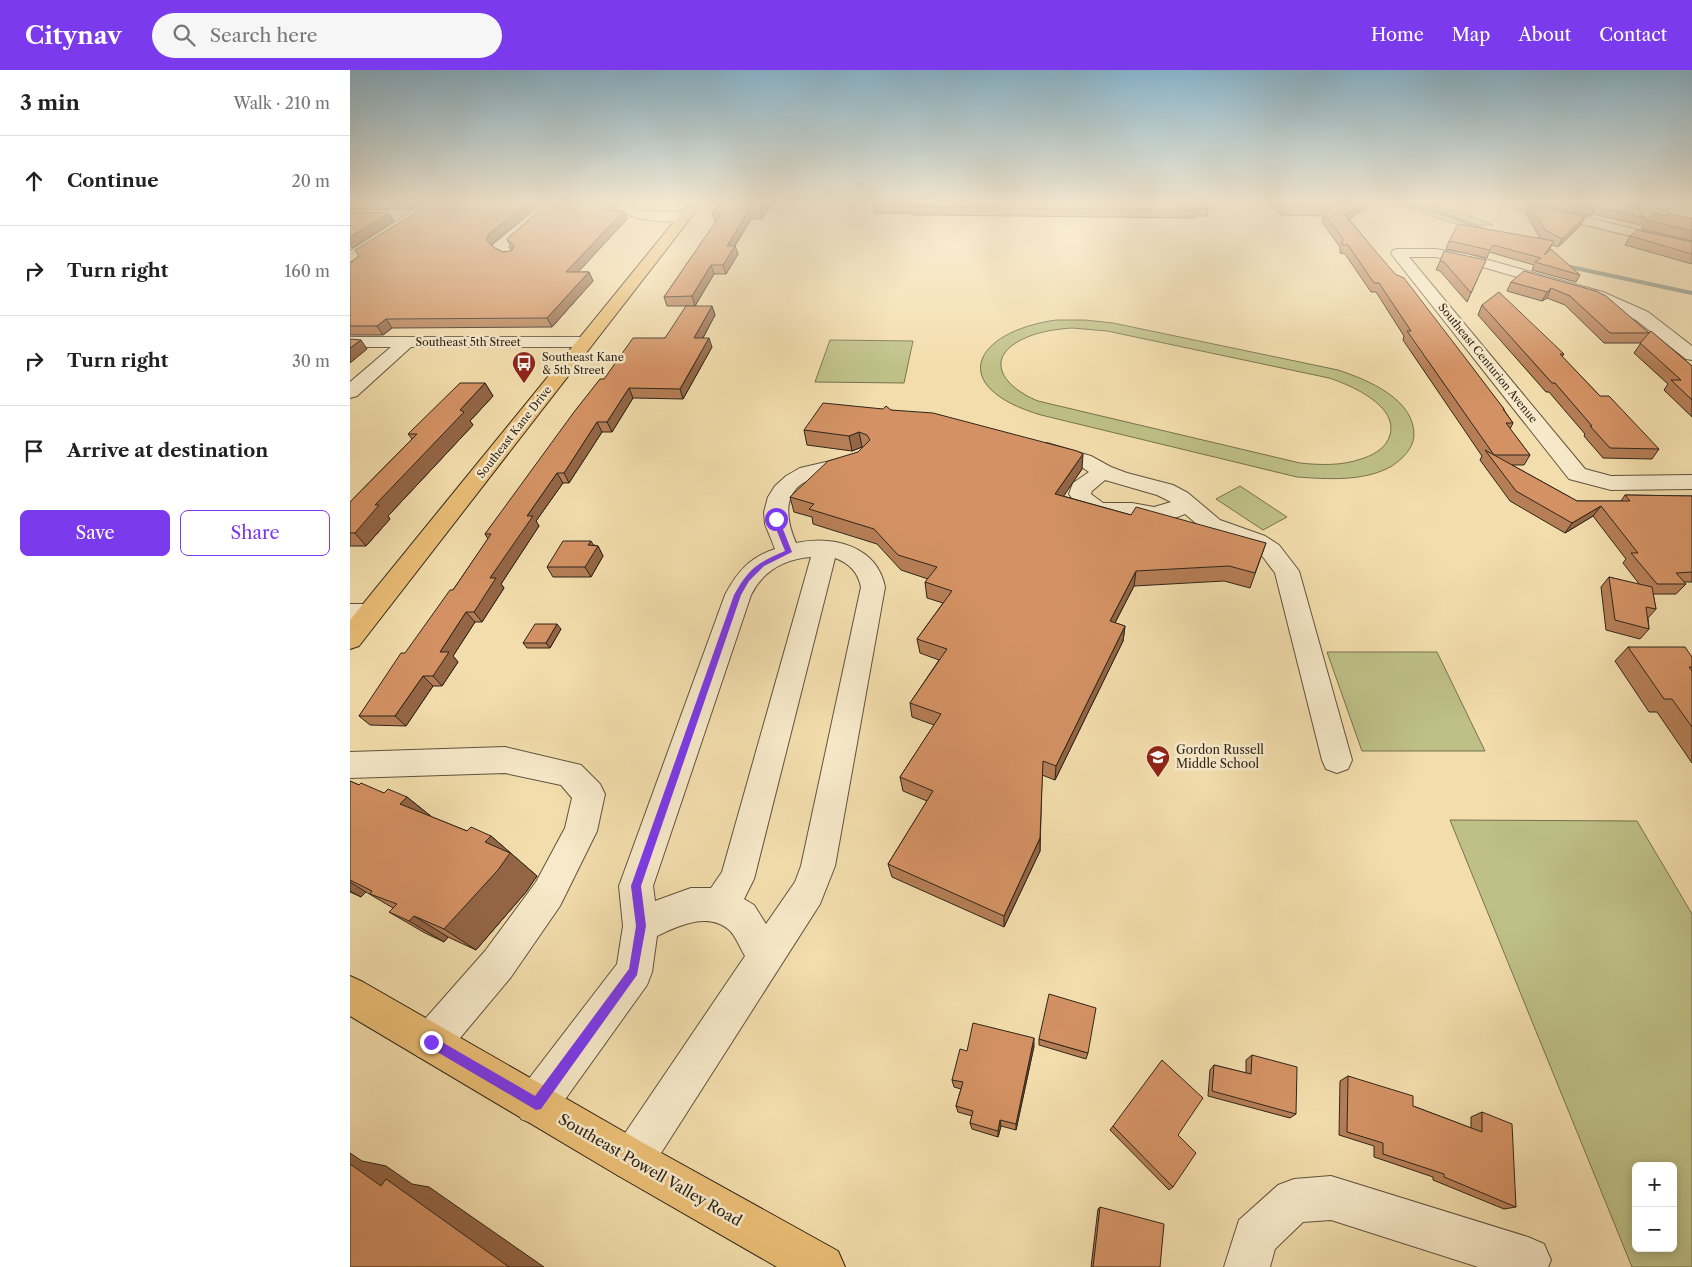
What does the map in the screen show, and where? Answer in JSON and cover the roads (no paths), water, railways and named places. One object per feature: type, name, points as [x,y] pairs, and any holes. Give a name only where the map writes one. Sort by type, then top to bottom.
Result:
[{"type":"main road","name":"Southeast Kane Drive","points":[[350,639],[360,613],[652,258]]},
{"type":"main road","name":"Southeast Powell Valley Road","points":[[350,995],[632,1160],[822,1267]]},
{"type":"street","name":"Southeast Centurion Avenue","points":[[1402,258],[1577,474],[1611,482],[1692,482]]},
{"type":"street","name":"Southeast Centurion Avenue","points":[[1466,258],[1596,295],[1642,316],[1692,355]]},
{"type":"street","name":"Southeast 5th Street","points":[[350,342],[585,342]]},
{"type":"street","points":[[350,392],[407,342]]},
{"type":"street","points":[[1022,442],[1084,460],[1106,473],[1165,490],[1212,524],[1257,541],[1271,551],[1287,571],[1337,760]]},
{"type":"street","points":[[788,552],[776,519],[777,499],[788,484],[808,473],[831,470],[849,464],[861,455]]},
{"type":"street","points":[[1106,473],[1081,488],[1080,494],[1084,502],[1093,508],[1104,511],[1128,510],[1161,514],[1173,511],[1186,504]]},
{"type":"street","points":[[1106,473],[1117,511]]},
{"type":"street","points":[[536,1104],[634,972],[641,926],[636,886],[738,595],[746,579],[761,564],[795,549],[825,549],[843,552],[862,564],[870,572],[873,587],[818,866],[808,892],[632,1160]]},
{"type":"street","points":[[720,905],[737,879],[825,549]]},
{"type":"street","points":[[350,765],[504,760],[570,774],[588,794],[581,831],[548,894],[498,964],[431,1042]]},
{"type":"street","points":[[641,926],[666,913],[691,905],[720,905],[742,917],[765,956]]},
{"type":"street","points":[[1251,1252],[1294,1201],[1331,1198],[1528,1260]]},
{"type":"waterway","points":[[1566,266],[1692,293]]},
{"type":"place","name":"Southeast Kane & 5th Street","points":[[524,384]]},
{"type":"place","name":"Gordon Russell Middle School","points":[[1158,778]]}]
